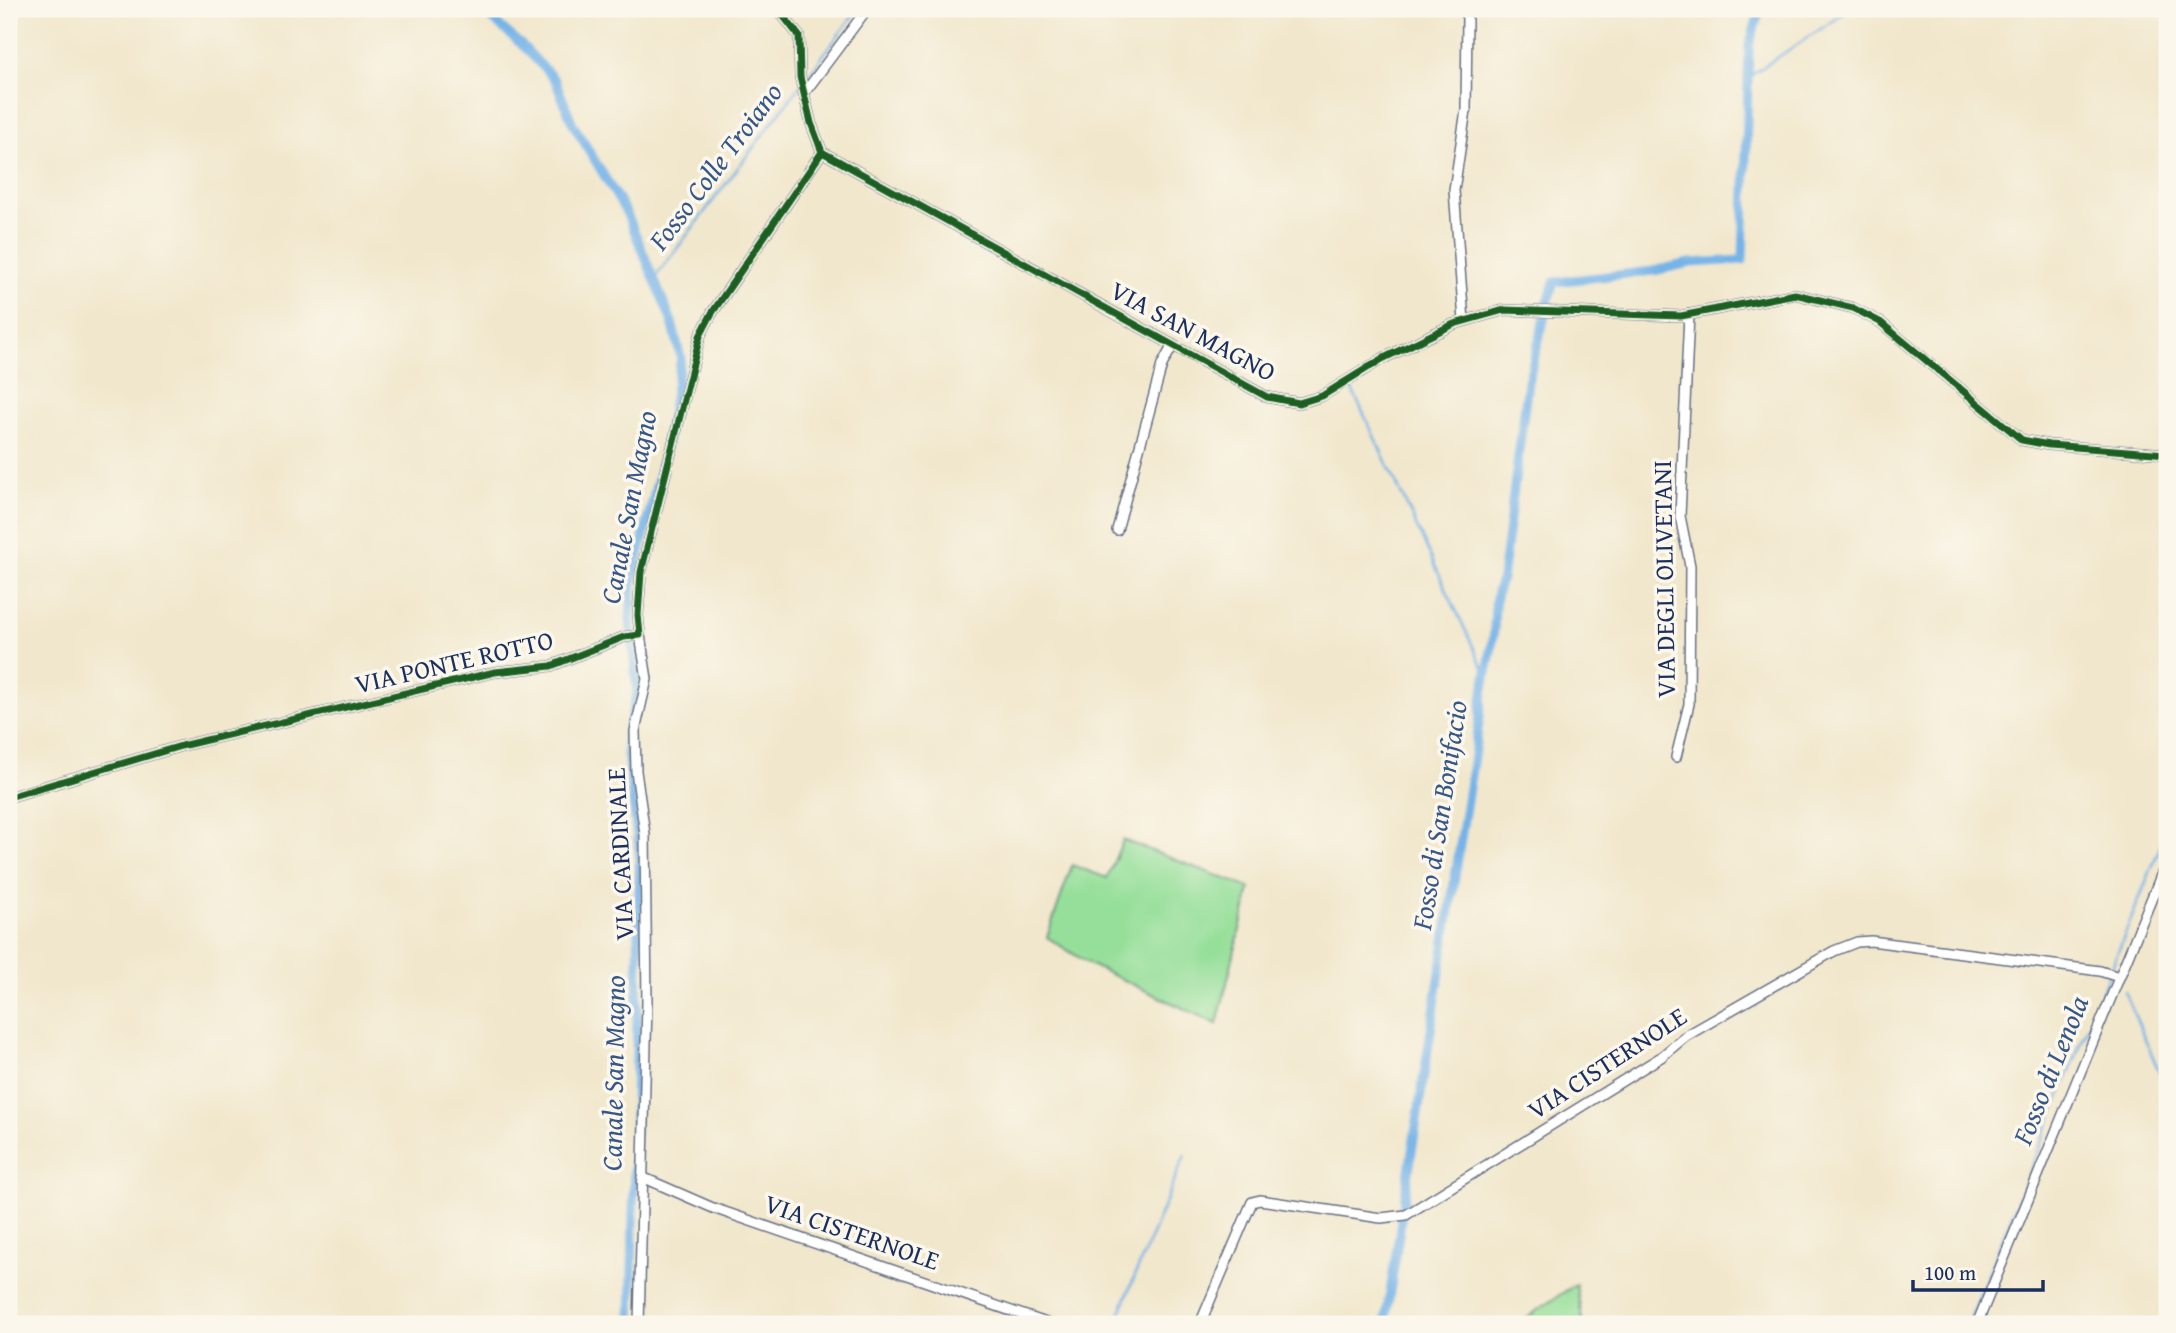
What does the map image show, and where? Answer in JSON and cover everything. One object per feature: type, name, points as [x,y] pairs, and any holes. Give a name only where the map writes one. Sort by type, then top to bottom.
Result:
[{"type":"street","points":[[633,636],[638,615],[641,572],[700,336],[712,313],[822,152],[811,123],[800,77],[799,36],[778,9]]},
{"type":"street","points":[[804,90],[867,9]]},
{"type":"street","points":[[1461,9],[1467,16],[1466,110],[1454,190],[1464,321]]},
{"type":"street","name":"VIA SAN MAGNO","points":[[822,152],[1267,397],[1299,403],[1322,397],[1382,359],[1464,321],[1504,310],[1689,314],[1795,294],[1853,308],[1880,322],[2022,440],[2049,445],[2167,454]]},
{"type":"street","name":"VIA DEGLI OLIVETANI","points":[[1676,757],[1689,704],[1690,566],[1680,516],[1689,314]]},
{"type":"street","points":[[1116,530],[1162,365],[1173,345]]},
{"type":"street","name":"VIA PONTE ROTTO","points":[[9,797],[181,746],[495,672],[551,666],[633,636]]},
{"type":"street","name":"VIA CARDINALE","points":[[633,636],[648,679],[635,731],[646,857],[647,1003],[639,1324]]},
{"type":"street","points":[[1977,1324],[2113,975],[2167,861]]},
{"type":"street","name":"VIA CISTERNOLE","points":[[1200,1324],[1252,1202],[1260,1200],[1401,1217],[1661,1057],[1686,1036],[1834,951],[1857,942],[1871,941],[2113,975]]},
{"type":"street","name":"VIA CISTERNOLE","points":[[642,1177],[713,1208],[1049,1324]]},
{"type":"green space","points":[[1123,840],[1250,888],[1217,1024],[1091,965],[1047,937],[1072,865],[1107,878]]},
{"type":"green space","points":[[1576,1284],[1583,1324],[1517,1324]]},
{"type":"waterway","name":"Canale San Magno","points":[[481,9],[524,47],[555,80],[573,124],[627,214],[672,322],[681,358],[666,444],[632,584],[630,619],[637,692],[627,734],[627,754],[640,855],[631,1324]]},
{"type":"waterway","name":"Fosso Colle Troiano","points":[[803,82],[858,9]]},
{"type":"waterway","points":[[1748,77],[1851,9]]},
{"type":"waterway","name":"Fosso di San Bonifacio","points":[[1547,305],[1554,282],[1653,271],[1690,263],[1743,260],[1749,46],[1760,10]]},
{"type":"waterway","name":"Fosso Colle Troiano","points":[[654,279],[799,87]]},
{"type":"waterway","name":"Fosso di San Bonifacio","points":[[1385,1324],[1493,639],[1496,601],[1502,579],[1528,382],[1545,316]]},
{"type":"waterway","points":[[1351,387],[1486,674]]},
{"type":"waterway","name":"Fosso di Lenola","points":[[1968,1324],[2167,830]]},
{"type":"waterway","points":[[2124,991],[2167,1089]]},
{"type":"waterway","points":[[1115,1324],[1185,1155]]},
{"type":"waterway","points":[[1230,1243],[1249,1201]]},
{"type":"cycle path","points":[[778,9],[799,36],[800,77],[811,123],[822,152],[1267,397],[1299,403],[1322,396],[1382,359],[1454,324],[1504,310],[1681,316],[1795,294],[1853,308],[1880,322],[2022,440],[2049,445],[2167,454]]},
{"type":"cycle path","points":[[9,797],[181,746],[495,672],[551,666],[624,637],[640,635],[638,615],[641,572],[700,336],[712,313],[822,152]]}]
